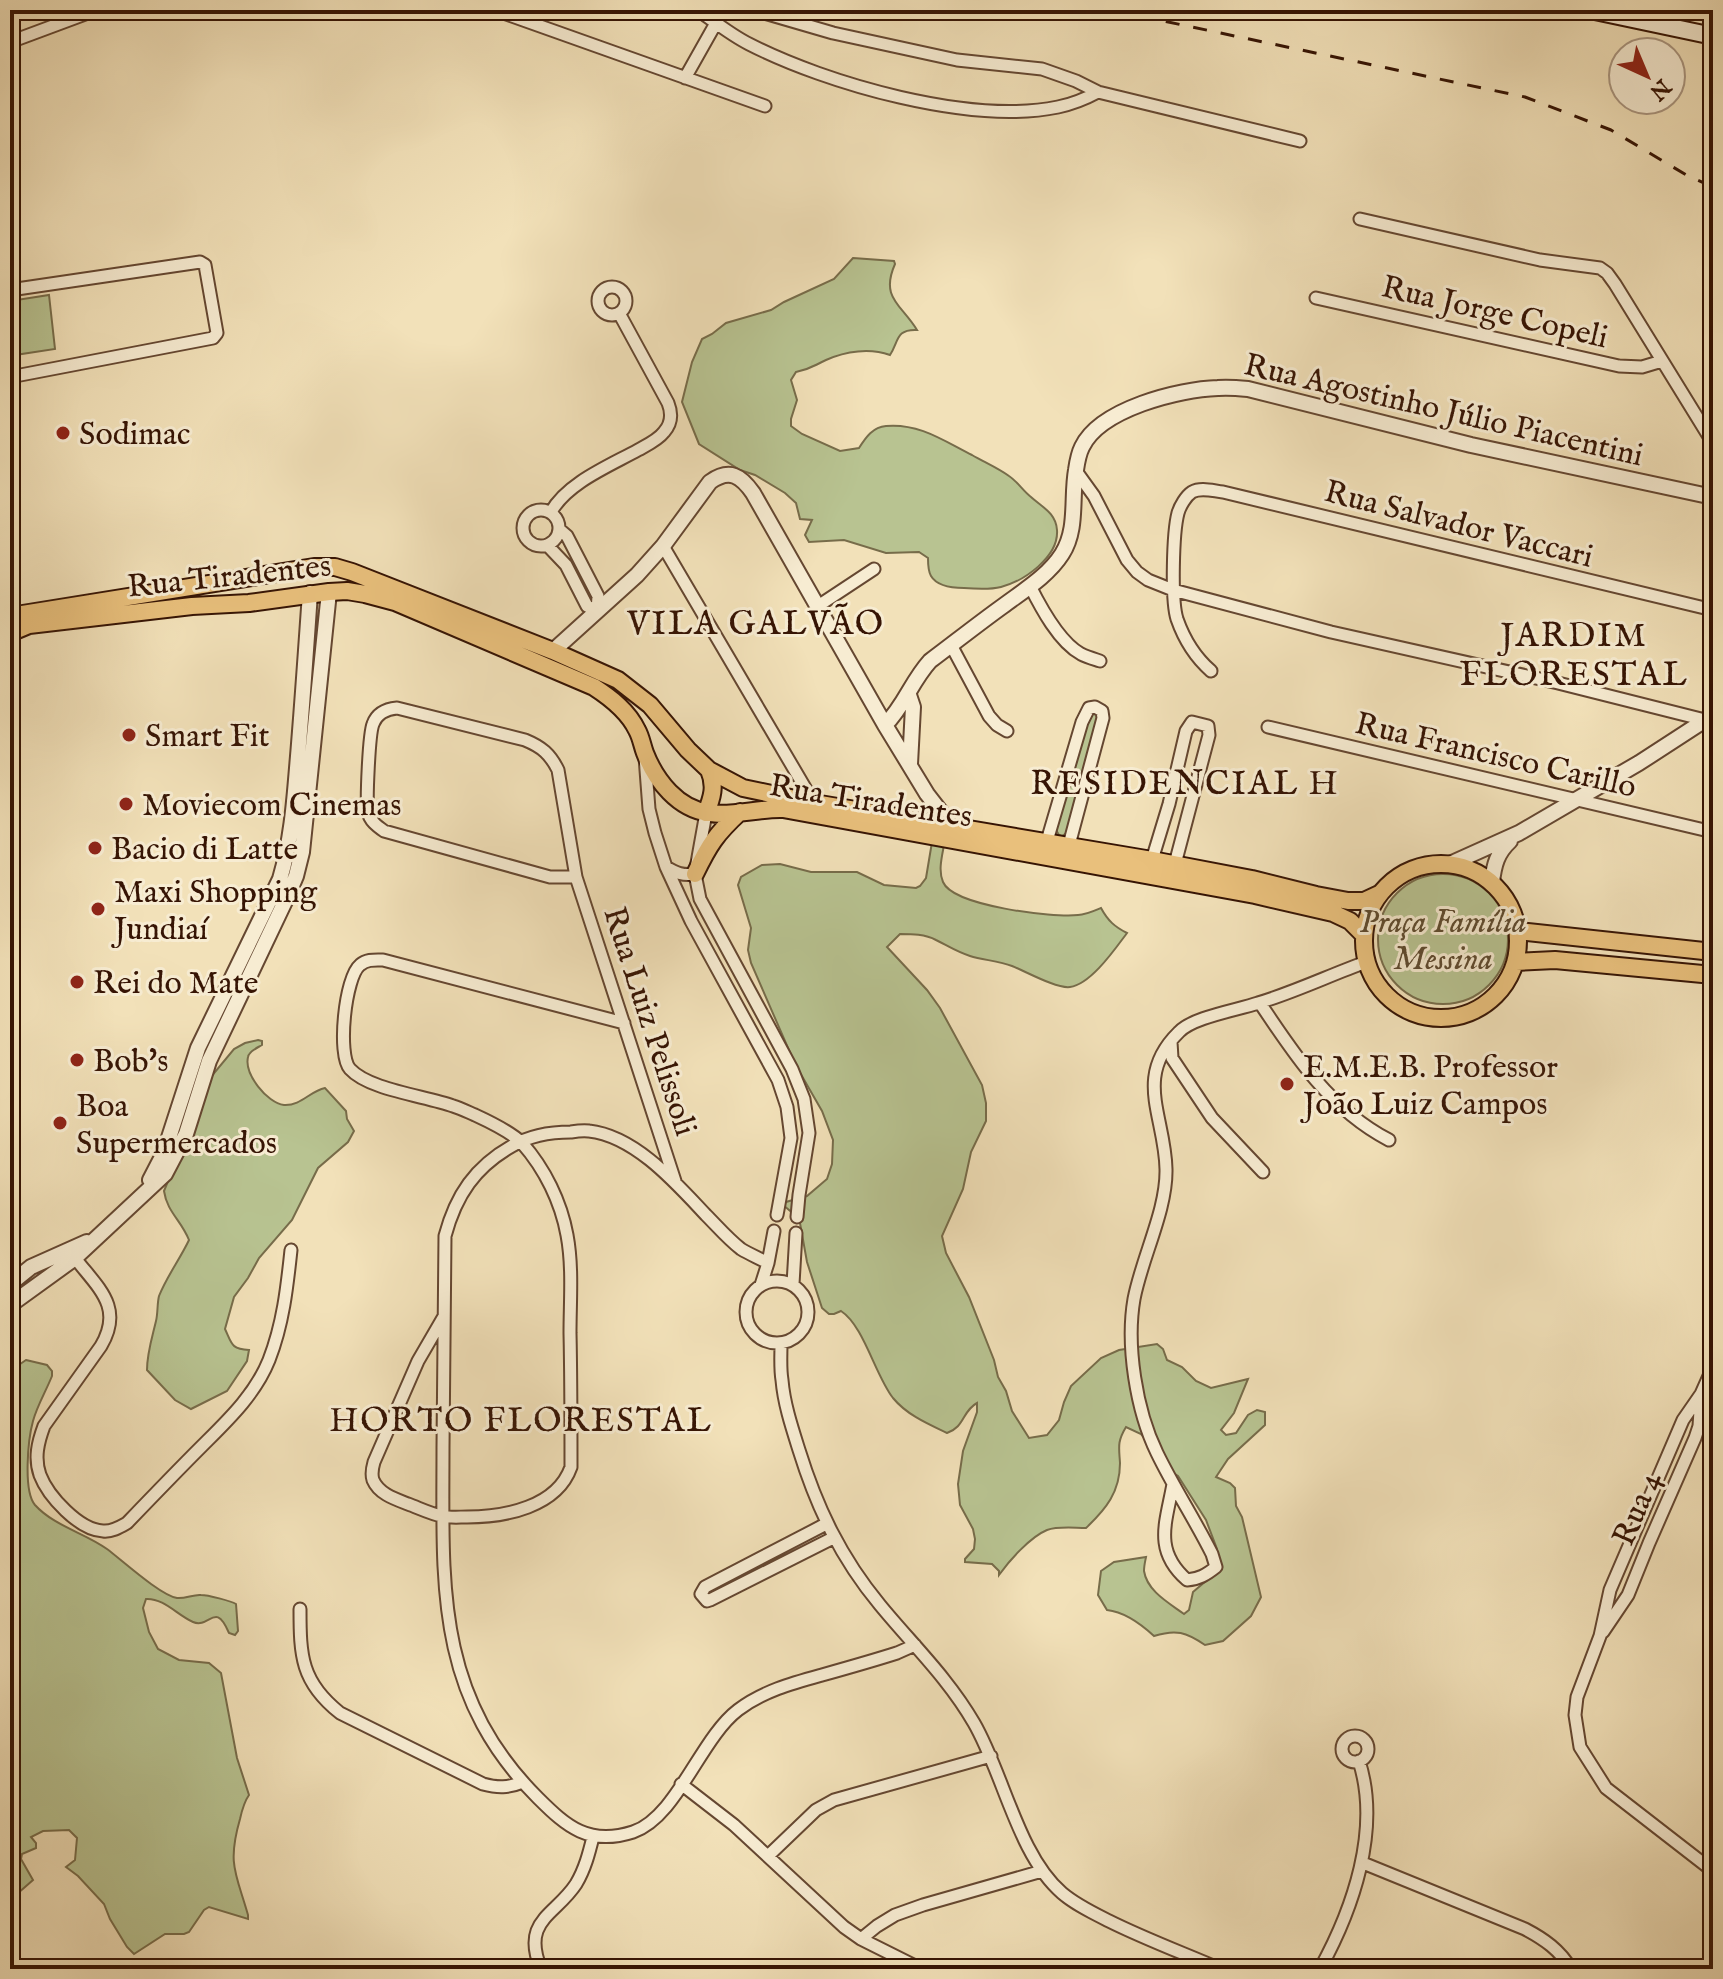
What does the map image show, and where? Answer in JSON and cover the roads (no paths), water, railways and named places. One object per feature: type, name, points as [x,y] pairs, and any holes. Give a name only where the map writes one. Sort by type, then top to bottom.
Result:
[{"type":"main road","points":[[1590,10],[1713,36]]},
{"type":"main road","points":[[314,567],[328,587],[337,577],[352,572]]},
{"type":"main road","name":"Rua Tiradentes","points":[[10,616],[314,567],[335,567],[600,670],[633,690],[650,705],[709,770],[743,788],[814,803],[1175,864],[1348,901],[1364,901],[1379,894]]},
{"type":"main road","points":[[249,603],[260,597],[284,592],[287,582],[277,573]]},
{"type":"main road","name":"Rua Tiradentes","points":[[10,633],[29,625],[192,606],[249,603],[328,587],[356,592],[395,602],[594,687],[628,715],[659,781],[684,804],[706,813],[783,809],[1255,895],[1333,913],[1350,921],[1364,935]]},
{"type":"main road","points":[[645,753],[653,740],[660,737],[674,740],[688,750]]},
{"type":"main road","points":[[706,813],[714,780],[709,770]]},
{"type":"main road","points":[[695,874],[710,844],[740,812]]},
{"type":"main road","points":[[1430,864],[1450,864],[1472,870],[1492,882],[1505,896],[1514,913],[1518,931],[1516,962],[1505,985],[1487,1003],[1465,1015],[1440,1019],[1416,1014],[1394,1003],[1377,984],[1366,962],[1364,935],[1368,914],[1379,894],[1393,880],[1410,870],[1430,864]]},
{"type":"main road","points":[[1518,931],[1713,952]]},
{"type":"main road","points":[[1516,962],[1555,960],[1713,975]]},
{"type":"street","points":[[10,42],[96,10]]},
{"type":"street","points":[[495,10],[765,106]]},
{"type":"street","points":[[698,10],[746,43],[814,73],[941,105],[976,110],[1056,108],[1080,102],[1098,92]]},
{"type":"street","points":[[754,10],[833,33],[957,60],[1042,69],[1098,92],[1300,141]]},
{"type":"street","points":[[685,78],[716,23]]},
{"type":"street","points":[[1360,219],[1540,260],[1600,268],[1615,284],[1713,443]]},
{"type":"street","points":[[10,290],[200,262],[205,265],[217,333],[213,338],[10,377]]},
{"type":"street","name":"Rua Jorge Copeli","points":[[1316,298],[1619,366],[1642,367],[1662,361]]},
{"type":"street","points":[[551,512],[568,491],[658,438],[670,424],[668,403],[619,313]]},
{"type":"street","name":"Rua Agostinho Júlio Piacentini","points":[[1076,471],[1082,447],[1091,435],[1124,410],[1162,398],[1216,388],[1248,389],[1471,445],[1713,497]]},
{"type":"street","points":[[885,725],[901,707],[919,673],[930,661],[1054,565],[1071,533],[1076,471]]},
{"type":"street","points":[[1076,471],[1094,496],[1127,560],[1148,580],[1173,590],[1331,632],[1710,719]]},
{"type":"street","points":[[553,651],[637,575],[663,546],[710,482],[726,474],[735,476],[743,480],[753,493],[885,725],[927,794],[951,825]]},
{"type":"street","name":"Rua Salvador Vaccari","points":[[1173,590],[1178,511],[1192,492],[1203,489],[1713,610]]},
{"type":"street","points":[[541,509],[551,512],[558,520],[560,530],[555,540],[536,546],[524,536],[523,526],[531,513],[541,509]]},
{"type":"street","points":[[560,530],[567,536],[598,596],[597,611]]},
{"type":"street","points":[[547,545],[566,565],[587,606],[597,611]]},
{"type":"street","points":[[663,546],[814,803]]},
{"type":"street","points":[[818,606],[874,569]]},
{"type":"street","points":[[1030,586],[1045,614],[1064,638],[1079,653],[1100,661]]},
{"type":"street","points":[[94,1239],[31,1267],[13,1282],[10,1292],[12,1304],[75,1258],[165,1174],[186,1134],[209,1061],[296,876],[302,852],[328,587]]},
{"type":"street","points":[[1173,590],[1181,628],[1197,658],[1211,671]]},
{"type":"street","points":[[142,1194],[164,1153],[198,1048],[274,890],[287,856],[303,705],[310,593]]},
{"type":"street","points":[[951,645],[989,716],[1007,731]]},
{"type":"street","points":[[909,695],[913,707],[909,765]]},
{"type":"street","points":[[1047,841],[1082,722],[1089,708],[1095,707],[1102,711],[1103,718],[1069,845]]},
{"type":"street","name":"Rua Luiz Pelissoli","points":[[576,877],[550,877],[384,831],[375,825],[368,811],[370,737],[373,723],[379,715],[387,709],[397,708],[525,740],[541,747],[551,757],[558,770],[576,877],[675,1182]]},
{"type":"street","points":[[1450,864],[1519,833],[1710,719]]},
{"type":"street","points":[[1152,860],[1186,731],[1192,722],[1198,723],[1208,726],[1209,735],[1175,864]]},
{"type":"street","name":"Rua Francisco Carillo","points":[[1268,727],[1713,832]]},
{"type":"street","points":[[645,753],[649,809],[666,867],[691,921],[778,1080],[787,1107],[791,1138],[777,1215]]},
{"type":"street","points":[[916,819],[927,794]]},
{"type":"street","points":[[706,813],[695,874],[700,899],[792,1069],[804,1099],[809,1133],[797,1217]]},
{"type":"street","points":[[1492,882],[1500,850],[1519,833]]},
{"type":"street","points":[[287,856],[291,880],[288,895]]},
{"type":"street","points":[[666,867],[686,876],[695,874]]},
{"type":"street","points":[[444,1318],[418,1361],[374,1462],[371,1473],[374,1483],[390,1497],[443,1516],[486,1517],[512,1512],[550,1496],[562,1486],[571,1467],[570,1279],[567,1238],[561,1211],[552,1189],[520,1141],[482,1118],[454,1106],[371,1083],[351,1071],[344,1055],[344,1032],[354,972],[361,964],[383,960],[624,1023]]},
{"type":"street","points":[[1173,1484],[1165,1552],[1178,1573],[1187,1580],[1196,1579],[1216,1567],[1191,1513],[1155,1450],[1141,1406],[1130,1340],[1134,1299],[1165,1190],[1166,1168],[1154,1089],[1154,1074],[1161,1054],[1186,1026],[1260,1003],[1366,962]]},
{"type":"street","points":[[218,1004],[232,1000],[244,989]]},
{"type":"street","points":[[1260,1003],[1290,1049],[1321,1087],[1349,1114],[1389,1140]]},
{"type":"street","points":[[1171,1042],[1172,1058],[1212,1118],[1263,1172]]},
{"type":"street","points":[[172,1130],[177,1128],[189,1105],[198,1096]]},
{"type":"street","points":[[768,1263],[742,1250],[675,1182],[640,1153],[617,1139],[590,1131],[557,1132],[520,1141],[499,1153],[465,1187],[451,1213],[445,1236],[443,1516],[450,1632],[475,1711],[523,1782],[562,1822],[593,1837],[619,1836],[638,1830],[655,1818],[717,1732],[737,1711],[757,1697],[782,1686],[915,1645]]},
{"type":"street","points":[[761,1285],[774,1231]]},
{"type":"street","points":[[793,1284],[796,1233]]},
{"type":"street","points":[[75,1258],[109,1304],[111,1319],[101,1346],[44,1426],[36,1454],[39,1473],[48,1491],[64,1509],[88,1527],[104,1531],[127,1523],[234,1414],[254,1388],[268,1363],[278,1335],[286,1300],[291,1250]]},
{"type":"street","points":[[771,1281],[793,1284],[801,1291],[809,1308],[805,1328],[790,1341],[781,1344],[767,1342],[755,1335],[747,1323],[746,1308],[750,1295],[771,1281]]},
{"type":"street","points":[[781,1344],[782,1380],[791,1425],[826,1524],[854,1571],[878,1603],[962,1702],[991,1756],[1027,1846],[1042,1871],[1062,1893],[1086,1910],[1220,1969]]},
{"type":"street","name":"Rua 4","points":[[1713,1367],[1666,1456],[1610,1590],[1600,1636],[1577,1697],[1575,1715],[1580,1747],[1606,1788],[1713,1871]]},
{"type":"street","name":"Rua 4","points":[[1600,1636],[1628,1595],[1668,1501],[1699,1426],[1701,1394]]},
{"type":"street","points":[[1666,1456],[1683,1464]]},
{"type":"street","points":[[1650,1494],[1668,1501]]},
{"type":"street","points":[[826,1524],[705,1587],[702,1597],[710,1600],[833,1538]]},
{"type":"street","points":[[300,1609],[300,1639],[305,1669],[323,1700],[340,1713],[483,1784],[496,1788],[523,1782]]},
{"type":"street","points":[[768,1856],[816,1810],[834,1800],[991,1756]]},
{"type":"street","points":[[1320,1969],[1334,1943],[1363,1863],[1367,1803],[1365,1779],[1359,1761]]},
{"type":"street","points":[[681,1784],[734,1825],[844,1927],[921,1969]]},
{"type":"street","points":[[538,1966],[536,1935],[541,1920],[574,1888],[584,1871],[593,1837]]},
{"type":"street","points":[[1363,1863],[1525,1929],[1547,1941],[1566,1959],[1571,1969]]},
{"type":"street","points":[[861,1939],[895,1915],[1042,1871]]},
{"type":"railway","points":[[1111,10],[1525,97],[1611,130],[1688,176],[1713,187]]},
{"type":"place","name":"Sodimac","points":[[63,433]]},
{"type":"place","name":"Smart Fit","points":[[129,735]]},
{"type":"place","name":"Moviecom Cinemas","points":[[126,804]]},
{"type":"place","name":"Bacio di Latte","points":[[95,848]]},
{"type":"place","name":"Maxi Shopping Jundiaí","points":[[98,909]]},
{"type":"place","name":"Rei do Mate","points":[[77,982]]},
{"type":"place","name":"Bob's","points":[[77,1060]]},
{"type":"place","name":"E.M.E.B. Professor João Luiz Campos","points":[[1287,1084]]},
{"type":"place","name":"Boa Supermercados","points":[[60,1123]]},
{"type":"district","name":"VILA GALVÃO","points":[[756,622]]},
{"type":"district","name":"JARDIM FLORESTAL","points":[[1574,654]]},
{"type":"district","name":"RESIDENCIAL H","points":[[1185,782]]},
{"type":"district","name":"HORTO FLORESTAL","points":[[521,1419]]},
{"type":"park label","name":"Praça Família Messina","points":[[1443,940]]}]
